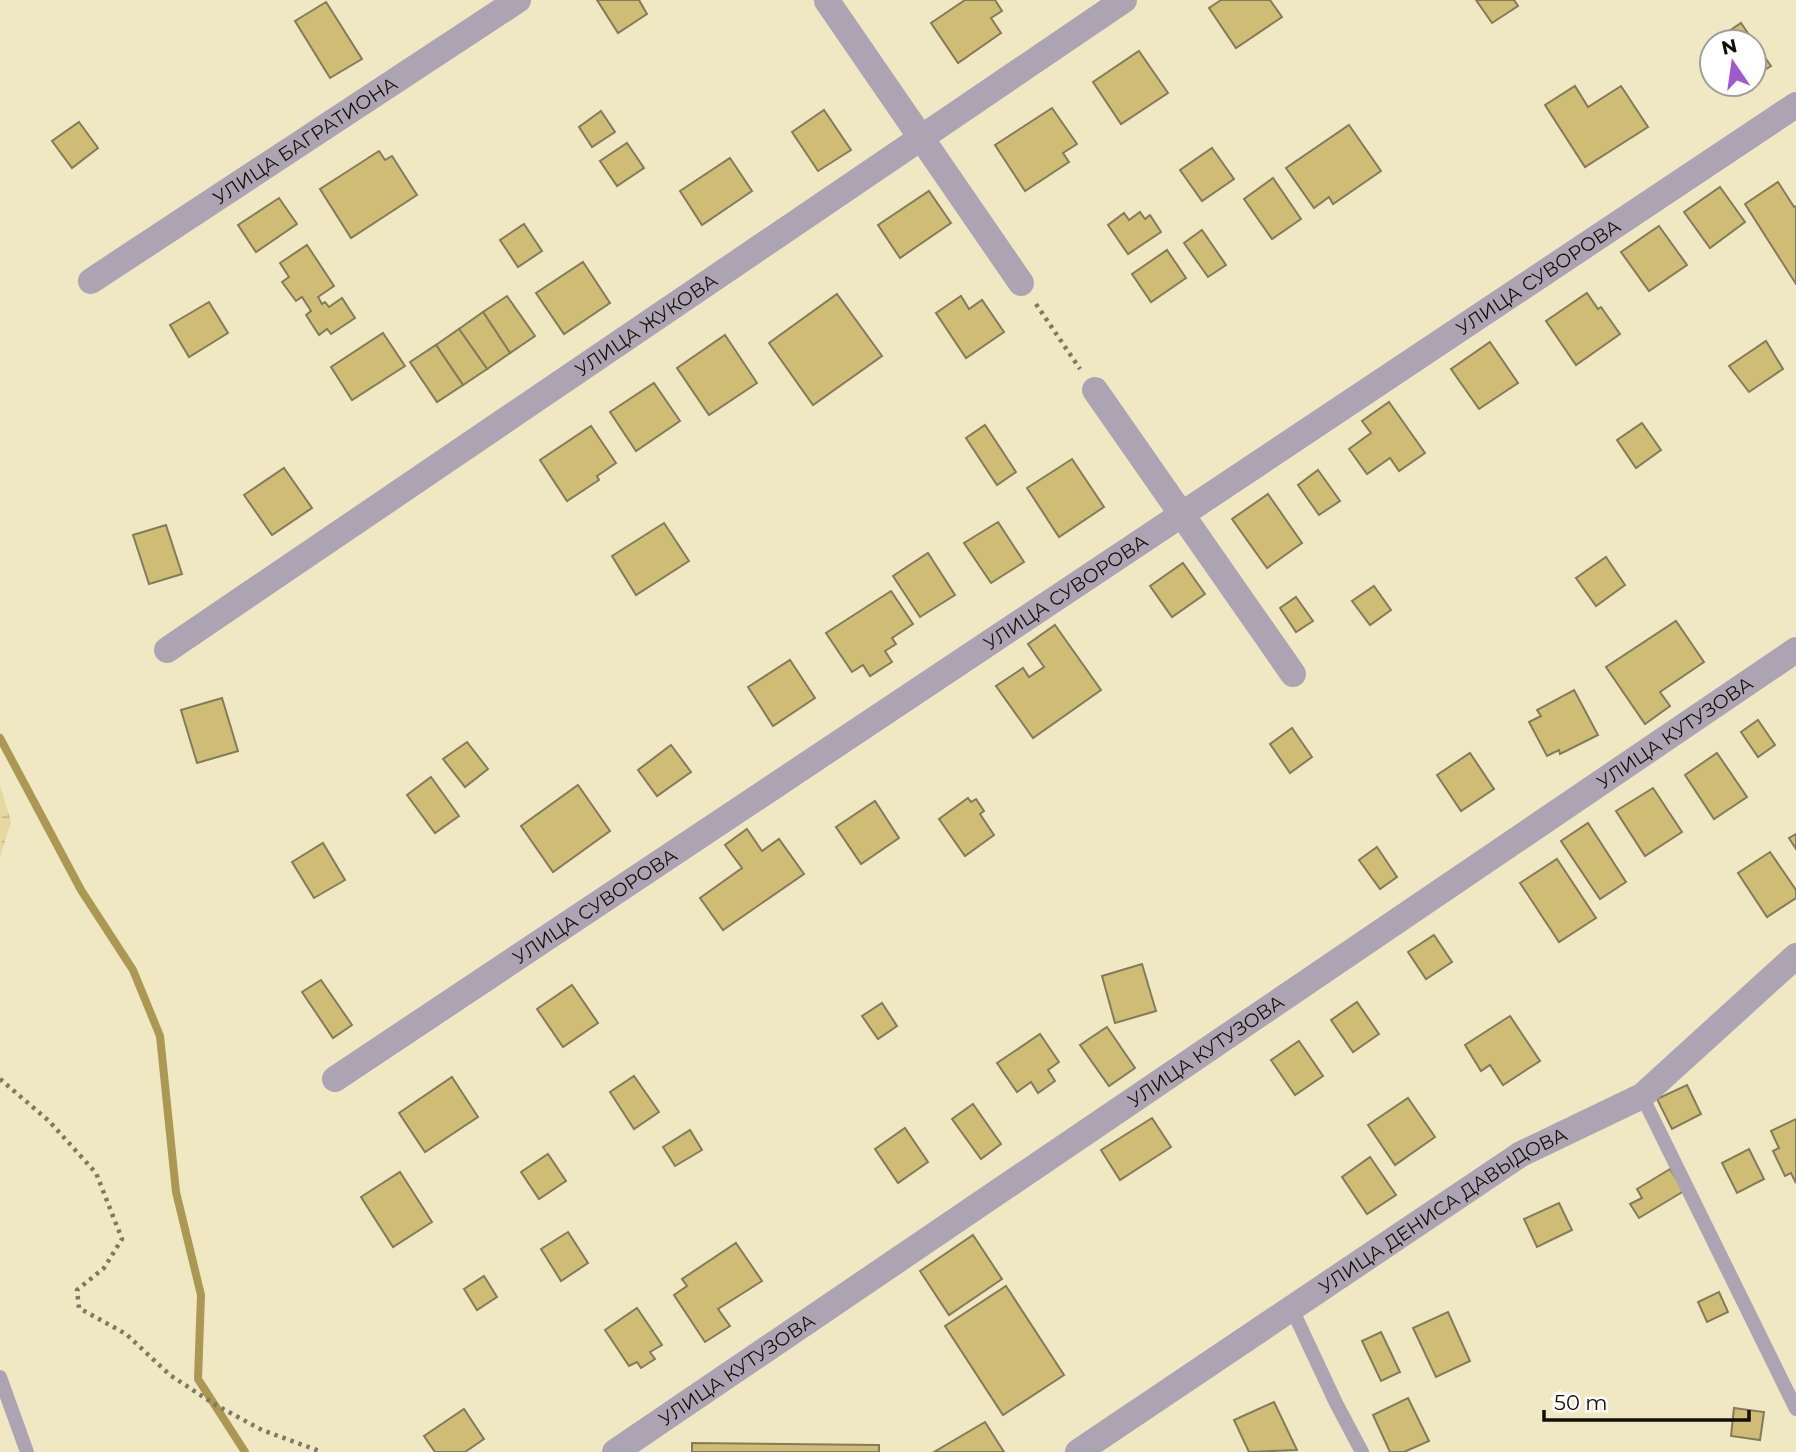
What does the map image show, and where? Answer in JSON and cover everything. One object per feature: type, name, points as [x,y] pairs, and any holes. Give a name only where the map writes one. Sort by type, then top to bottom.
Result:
[{"type":"street","name":"УЛИЦА БАГРАТИОНА","points":[[91,281],[518,0]]},
{"type":"street","name":"УЛИЦА ЖУКОВА","points":[[167,650],[1124,0]]},
{"type":"street","points":[[827,1],[1021,283]]},
{"type":"street","name":"УЛИЦА СУВОРОВА","points":[[335,1079],[1796,105]]},
{"type":"street","points":[[1095,390],[1293,674]]},
{"type":"street","name":"УЛИЦА КУТУЗОВА","points":[[615,1452],[1796,650]]},
{"type":"street","name":"УЛИЦА ДЕНИСА ДАВЫДОВА","points":[[1078,1452],[1104,1444],[1292,1309],[1521,1154],[1642,1096],[1796,956]]},
{"type":"lane","points":[[1642,1096],[1796,1409]]},
{"type":"lane","points":[[1292,1309],[1362,1452]]},
{"type":"lane","points":[[0,1377],[27,1452]]},
{"type":"path","points":[[1021,283],[1095,390]]},
{"type":"path","points":[[0,1079],[49,1121],[96,1173],[122,1240],[104,1268],[77,1290],[79,1308],[126,1335],[170,1375],[214,1404],[262,1430],[321,1452]]},
{"type":"green space","points":[[0,785],[11,822],[0,857]]},
{"type":"building","points":[[597,0],[639,0],[647,14],[618,33]]},
{"type":"building","points":[[965,0],[995,0],[1002,11],[991,18],[1001,33],[958,63],[931,23]]},
{"type":"building","points":[[1221,0],[1270,0],[1282,17],[1236,48],[1209,8]]},
{"type":"building","points":[[1476,0],[1514,0],[1518,6],[1492,23]]},
{"type":"building","points":[[326,2],[362,59],[330,78],[295,21]]},
{"type":"building","points":[[1139,51],[1168,93],[1121,124],[1093,82]]},
{"type":"building","points":[[1575,86],[1588,107],[1621,86],[1648,127],[1585,167],[1545,105]]},
{"type":"building","points":[[1052,108],[1077,144],[1063,153],[1069,162],[1025,191],[995,145]]},
{"type":"building","points":[[824,110],[851,150],[818,171],[792,132]]},
{"type":"building","points":[[601,111],[615,132],[592,147],[579,127]]},
{"type":"building","points":[[79,122],[98,148],[72,168],[52,141]]},
{"type":"building","points":[[1349,125],[1381,171],[1333,204],[1329,197],[1314,208],[1286,168]]},
{"type":"building","points":[[627,143],[644,168],[617,186],[600,161]]},
{"type":"building","points":[[1212,148],[1234,179],[1202,201],[1180,170]]},
{"type":"building","points":[[379,151],[385,160],[392,156],[417,195],[351,238],[320,189]]},
{"type":"building","points":[[730,158],[752,191],[702,225],[680,191]]},
{"type":"building","points":[[1273,178],[1301,219],[1272,239],[1244,199]]},
{"type":"building","points":[[1778,182],[1794,207],[1796,206],[1796,284],[1745,204]]},
{"type":"building","points":[[1720,187],[1745,222],[1710,248],[1684,212]]},
{"type":"building","points":[[929,191],[951,223],[900,258],[878,225]]},
{"type":"building","points":[[279,198],[297,224],[256,252],[238,225]]},
{"type":"building","points":[[1140,212],[1145,219],[1150,215],[1161,232],[1128,254],[1108,225],[1124,213],[1129,220]]},
{"type":"building","points":[[524,224],[542,251],[518,267],[500,240]]},
{"type":"building","points":[[1659,226],[1687,265],[1649,291],[1621,252]]},
{"type":"building","points":[[1202,230],[1226,265],[1208,277],[1184,243]]},
{"type":"building","points":[[307,245],[334,286],[318,297],[322,304],[325,302],[329,307],[342,298],[355,318],[331,334],[327,329],[319,335],[306,315],[311,311],[302,297],[296,301],[282,282],[289,277],[280,263]]},
{"type":"building","points":[[1167,250],[1186,278],[1151,302],[1132,274]]},
{"type":"building","points":[[583,262],[610,303],[564,334],[536,293]]},
{"type":"building","points":[[1587,293],[1598,309],[1601,307],[1620,334],[1576,365],[1546,321]]},
{"type":"building","points":[[837,294],[882,356],[813,405],[769,343]]},
{"type":"building","points":[[507,296],[535,336],[510,353],[483,312]]},
{"type":"building","points":[[961,296],[969,309],[982,300],[1004,332],[966,358],[936,313]]},
{"type":"building","points":[[209,302],[228,333],[189,357],[170,325]]},
{"type":"building","points":[[483,312],[510,353],[487,369],[459,329]]},
{"type":"building","points":[[459,329],[487,369],[463,385],[436,345]]},
{"type":"building","points":[[383,333],[405,366],[352,400],[331,367]]},
{"type":"building","points":[[725,335],[757,383],[709,415],[677,368]]},
{"type":"building","points":[[1766,341],[1783,369],[1749,392],[1729,366]]},
{"type":"building","points":[[1490,342],[1518,383],[1479,409],[1451,369]]},
{"type":"building","points":[[436,345],[463,385],[437,402],[410,362]]},
{"type":"building","points":[[654,383],[680,421],[636,451],[610,412]]},
{"type":"building","points":[[1389,402],[1425,453],[1399,471],[1390,458],[1367,474],[1349,449],[1371,433],[1362,421]]},
{"type":"building","points":[[1642,423],[1661,450],[1636,468],[1617,440]]},
{"type":"building","points":[[985,425],[1016,472],[997,485],[966,438]]},
{"type":"building","points":[[591,426],[616,463],[597,476],[599,480],[567,501],[540,460]]},
{"type":"building","points":[[1072,459],[1104,507],[1059,537],[1027,488]]},
{"type":"building","points":[[284,468],[312,508],[272,535],[244,495]]},
{"type":"building","points":[[1318,470],[1340,501],[1319,515],[1298,485]]},
{"type":"building","points":[[1268,494],[1302,543],[1267,568],[1232,519]]},
{"type":"building","points":[[998,522],[1024,562],[991,583],[964,543]]},
{"type":"building","points":[[664,523],[689,561],[636,595],[612,556]]},
{"type":"building","points":[[166,525],[182,574],[149,584],[133,535]]},
{"type":"building","points":[[928,553],[955,595],[920,617],[893,576]]},
{"type":"building","points":[[1606,557],[1625,585],[1596,606],[1576,578]]},
{"type":"building","points":[[1183,563],[1205,594],[1172,617],[1150,586]]},
{"type":"building","points":[[1374,586],[1391,610],[1370,625],[1352,601]]},
{"type":"building","points":[[891,591],[913,624],[892,638],[896,644],[885,651],[892,662],[870,676],[863,665],[852,672],[826,633]]},
{"type":"building","points":[[1296,597],[1313,621],[1296,632],[1280,608]]},
{"type":"building","points":[[1676,621],[1704,662],[1660,692],[1670,706],[1645,724],[1606,667]]},
{"type":"building","points":[[1055,625],[1101,690],[1033,738],[996,686],[1023,668],[1029,677],[1044,667],[1028,644]]},
{"type":"building","points":[[790,660],[815,698],[773,726],[748,687]]},
{"type":"building","points":[[1574,690],[1598,735],[1560,754],[1559,750],[1547,756],[1529,722],[1541,716],[1537,710]]},
{"type":"building","points":[[222,698],[238,751],[197,763],[181,710]]},
{"type":"building","points":[[1758,720],[1775,745],[1758,757],[1741,732]]},
{"type":"building","points":[[1292,728],[1312,757],[1290,773],[1270,744]]},
{"type":"building","points":[[467,742],[488,769],[465,787],[443,759]]},
{"type":"building","points":[[671,745],[691,772],[657,796],[638,770]]},
{"type":"building","points":[[1470,753],[1494,789],[1461,811],[1437,775]]},
{"type":"building","points":[[1717,753],[1747,797],[1714,819],[1685,775]]},
{"type":"building","points":[[431,777],[459,816],[435,833],[407,795]]},
{"type":"building","points":[[578,785],[610,831],[553,872],[521,826]]},
{"type":"building","points":[[1653,788],[1682,832],[1645,856],[1616,811]]},
{"type":"building","points":[[968,798],[971,802],[976,799],[984,811],[980,814],[994,835],[965,856],[939,819]]},
{"type":"building","points":[[875,801],[899,838],[861,864],[836,827]]},
{"type":"building","points":[[1588,823],[1626,882],[1600,899],[1561,841]]},
{"type":"building","points":[[747,829],[762,851],[779,839],[804,874],[723,930],[700,898],[742,868],[725,845]]},
{"type":"building","points":[[1796,834],[1796,849],[1789,838]]},
{"type":"building","points":[[323,843],[345,880],[314,898],[292,862]]},
{"type":"building","points":[[1377,847],[1397,877],[1380,889],[1359,860]]},
{"type":"building","points":[[1770,852],[1796,890],[1796,898],[1767,917],[1738,873]]},
{"type":"building","points":[[1557,859],[1596,918],[1559,942],[1520,883]]},
{"type":"building","points":[[1434,935],[1452,962],[1426,979],[1408,952]]},
{"type":"building","points":[[1142,964],[1156,1011],[1115,1023],[1102,976]]},
{"type":"building","points":[[321,980],[352,1025],[333,1038],[302,992]]},
{"type":"building","points":[[572,985],[598,1023],[563,1047],[537,1009]]},
{"type":"building","points":[[1357,1002],[1379,1034],[1353,1052],[1331,1020]]},
{"type":"building","points":[[882,1003],[897,1026],[878,1039],[862,1016]]},
{"type":"building","points":[[1510,1016],[1540,1061],[1503,1085],[1490,1065],[1481,1071],[1465,1045]]},
{"type":"building","points":[[1107,1027],[1135,1068],[1109,1086],[1080,1045]]},
{"type":"building","points":[[1040,1034],[1059,1062],[1048,1070],[1055,1081],[1038,1093],[1031,1082],[1017,1092],[997,1063]]},
{"type":"building","points":[[1299,1041],[1323,1076],[1295,1095],[1271,1060]]},
{"type":"building","points":[[634,1076],[659,1112],[634,1129],[610,1092]]},
{"type":"building","points":[[452,1077],[478,1117],[425,1152],[399,1113]]},
{"type":"building","points":[[1687,1085],[1701,1114],[1672,1129],[1657,1099]]},
{"type":"building","points":[[1408,1098],[1435,1137],[1395,1165],[1368,1125]]},
{"type":"building","points":[[973,1104],[1001,1144],[981,1159],[952,1119]]},
{"type":"building","points":[[1152,1118],[1171,1147],[1120,1180],[1101,1150]]},
{"type":"building","points":[[1796,1119],[1796,1183],[1791,1173],[1785,1176],[1773,1151],[1779,1148],[1771,1131]]},
{"type":"building","points":[[905,1128],[928,1162],[898,1183],[875,1149]]},
{"type":"building","points":[[690,1130],[702,1150],[675,1166],[663,1147]]},
{"type":"building","points":[[1749,1149],[1764,1179],[1737,1193],[1722,1163]]},
{"type":"building","points":[[548,1154],[566,1181],[539,1199],[521,1172]]},
{"type":"building","points":[[1370,1157],[1396,1195],[1367,1214],[1342,1177]]},
{"type":"building","points":[[1670,1169],[1684,1191],[1639,1218],[1630,1204],[1642,1198],[1637,1189]]},
{"type":"building","points":[[400,1172],[432,1222],[393,1247],[361,1197]]},
{"type":"building","points":[[1559,1203],[1572,1230],[1537,1247],[1524,1219]]},
{"type":"building","points":[[568,1232],[588,1263],[561,1281],[541,1249]]},
{"type":"building","points":[[973,1235],[1002,1279],[949,1315],[920,1271]]},
{"type":"building","points":[[736,1243],[762,1281],[718,1309],[730,1326],[705,1342],[674,1295],[687,1286],[682,1279]]},
{"type":"building","points":[[484,1276],[497,1297],[477,1310],[464,1289]]},
{"type":"building","points":[[1006,1286],[1064,1375],[1003,1415],[945,1326]]},
{"type":"building","points":[[1719,1292],[1728,1312],[1707,1322],[1698,1302]]},
{"type":"building","points":[[637,1308],[662,1345],[650,1352],[655,1359],[641,1368],[637,1362],[629,1366],[605,1330]]},
{"type":"building","points":[[1448,1312],[1470,1361],[1436,1377],[1413,1328]]},
{"type":"building","points":[[1381,1332],[1400,1372],[1381,1381],[1362,1341]]},
{"type":"building","points":[[1408,1398],[1429,1441],[1404,1452],[1390,1452],[1373,1415]]},
{"type":"building","points":[[1274,1402],[1297,1450],[1249,1452],[1234,1420]]},
{"type":"building","points":[[1734,1408],[1764,1412],[1760,1440],[1731,1436]]},
{"type":"building","points":[[464,1409],[484,1439],[465,1452],[435,1452],[424,1436]]},
{"type":"building","points":[[985,1422],[1004,1452],[934,1452]]},
{"type":"building","points":[[692,1443],[879,1445],[879,1452],[692,1452]]},
{"type":"waterway","points":[[0,738],[81,890],[133,970],[160,1036],[176,1192],[201,1295],[198,1379],[245,1452]]}]
